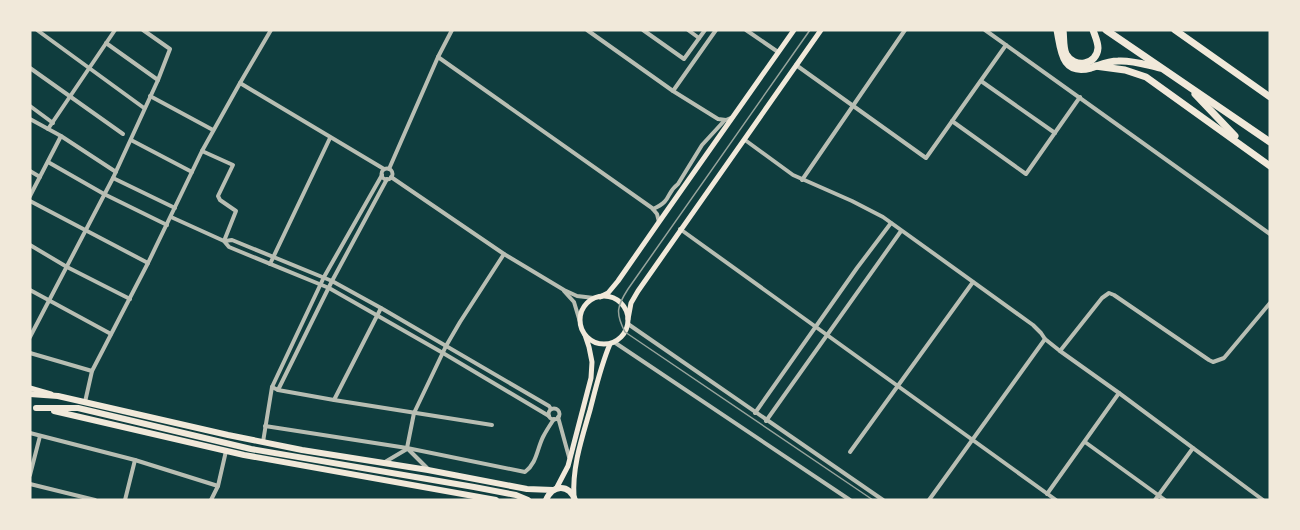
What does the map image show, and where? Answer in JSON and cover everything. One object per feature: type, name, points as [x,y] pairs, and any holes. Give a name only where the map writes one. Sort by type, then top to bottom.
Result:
[{"type":"highway","points":[[1057,30],[1061,54],[1069,66],[1079,69],[1119,61],[1162,68]]},
{"type":"highway","points":[[1063,30],[1066,54],[1072,61],[1082,64],[1091,61],[1097,54],[1098,44],[1093,30]]},
{"type":"highway","points":[[1106,30],[1270,142]]},
{"type":"highway","points":[[1175,30],[1270,97]]},
{"type":"highway","points":[[1182,30],[1221,63]]},
{"type":"highway","points":[[1095,66],[1125,70],[1146,77],[1270,166]]},
{"type":"highway","points":[[1185,83],[1241,144]]},
{"type":"main road","points":[[546,500],[565,472],[593,368],[590,347],[580,322],[583,309],[588,303],[612,290],[794,30]]},
{"type":"main road","points":[[576,499],[574,477],[600,369],[612,343],[623,335],[631,303],[680,229],[821,30]]},
{"type":"main road","points":[[597,298],[611,298],[620,302],[625,308],[628,322]]},
{"type":"main road","points":[[585,335],[596,343],[612,343]]},
{"type":"main road","points":[[30,388],[263,442],[527,489],[566,489],[576,499]]},
{"type":"main road","points":[[30,394],[58,396]]},
{"type":"main road","points":[[33,408],[66,413],[226,451],[496,500]]},
{"type":"main road","points":[[33,408],[78,408],[251,449],[474,487],[520,496],[528,500]]},
{"type":"street","points":[[37,30],[144,108]]},
{"type":"street","points":[[48,129],[115,30]]},
{"type":"street","points":[[30,337],[116,172],[170,49],[143,30]]},
{"type":"street","points":[[85,402],[92,371],[202,151],[271,30]]},
{"type":"street","points":[[263,442],[272,387],[324,277],[382,171],[387,169],[452,30]]},
{"type":"street","points":[[587,30],[673,91],[718,119],[726,120]]},
{"type":"street","points":[[643,30],[684,59],[705,30]]},
{"type":"street","points":[[688,30],[699,38]]},
{"type":"street","points":[[673,91],[716,30]]},
{"type":"street","points":[[746,30],[779,53]]},
{"type":"street","points":[[802,180],[905,30]]},
{"type":"street","points":[[985,30],[1270,234]]},
{"type":"street","points":[[106,43],[158,80]]},
{"type":"street","points":[[796,65],[926,158],[1006,45]]},
{"type":"street","points":[[438,57],[653,209],[659,222]]},
{"type":"street","points":[[30,68],[123,134]]},
{"type":"street","points":[[981,81],[1055,133]]},
{"type":"street","points":[[240,83],[330,138],[392,171],[332,281],[278,390]]},
{"type":"street","points":[[150,96],[213,130]]},
{"type":"street","points":[[952,121],[1026,174],[1080,97]]},
{"type":"street","points":[[30,106],[53,123]]},
{"type":"street","points":[[661,206],[668,199],[702,145],[726,120],[733,117]]},
{"type":"street","points":[[30,119],[116,172]]},
{"type":"street","points":[[30,196],[61,136]]},
{"type":"street","points":[[270,264],[330,138]]},
{"type":"street","points":[[131,140],[192,172]]},
{"type":"street","points":[[745,140],[793,175],[883,217],[1033,325],[1060,351],[1263,500]]},
{"type":"street","points":[[202,151],[233,165],[218,196],[236,211],[224,241]]},
{"type":"street","points":[[48,162],[104,194],[167,225]]},
{"type":"street","points":[[30,171],[40,177]]},
{"type":"street","points":[[381,176],[389,178],[504,254],[564,290],[577,296],[597,298]]},
{"type":"street","points":[[113,178],[175,208]]},
{"type":"street","points":[[30,201],[148,263]]},
{"type":"street","points":[[653,209],[670,205]]},
{"type":"street","points":[[171,217],[224,241],[229,247],[329,288],[556,418]]},
{"type":"street","points":[[755,413],[891,223]]},
{"type":"street","points":[[680,229],[1056,500]]},
{"type":"street","points":[[766,421],[902,231]]},
{"type":"street","points":[[224,241],[232,240],[332,281],[551,409],[558,410],[559,414],[543,437],[531,468],[525,472],[407,448],[265,426]]},
{"type":"street","points":[[30,245],[130,299]]},
{"type":"street","points":[[384,463],[407,448],[414,413],[446,346],[504,254]]},
{"type":"street","points":[[850,452],[973,282]]},
{"type":"street","points":[[30,290],[111,334]]},
{"type":"street","points":[[564,290],[574,302],[580,322]]},
{"type":"street","points":[[1060,351],[1102,298],[1109,293],[1213,362],[1224,358],[1270,303]]},
{"type":"street","points":[[334,400],[381,308]]},
{"type":"street","points":[[628,322],[766,421],[883,500]]},
{"type":"street","points":[[928,500],[1045,339]]},
{"type":"street","points":[[612,343],[850,500]]},
{"type":"street","points":[[30,353],[92,371]]},
{"type":"street","points":[[272,387],[334,400],[492,425]]},
{"type":"street","points":[[1047,494],[1119,393]]},
{"type":"street","points":[[549,416],[551,409]]},
{"type":"street","points":[[556,418],[569,460]]},
{"type":"street","points":[[30,433],[135,460],[218,486]]},
{"type":"street","points":[[30,475],[40,436]]},
{"type":"street","points":[[1085,442],[1165,500]]},
{"type":"street","points":[[407,448],[428,470]]},
{"type":"street","points":[[1155,500],[1193,448]]},
{"type":"street","points":[[211,500],[218,486],[226,451]]},
{"type":"street","points":[[125,500],[135,460]]},
{"type":"street","points":[[30,484],[95,500]]},
{"type":"tram line","points":[[810,30],[628,289],[621,300],[619,315],[625,332],[873,500]]}]
